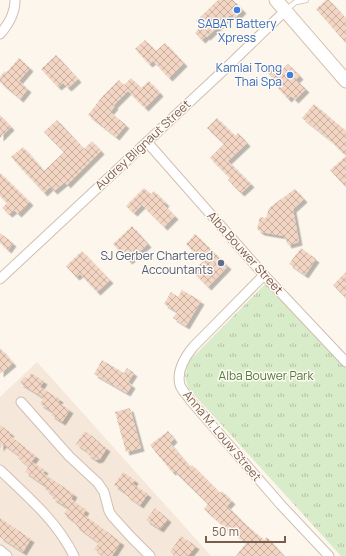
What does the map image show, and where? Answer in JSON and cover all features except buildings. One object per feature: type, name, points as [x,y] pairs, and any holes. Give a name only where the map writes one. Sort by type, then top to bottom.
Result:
[{"type":"street","points":[[0,34],[11,20],[15,9],[15,0]]},
{"type":"street","points":[[276,0],[346,81]]},
{"type":"street","name":"Audrey Blignaut Street","points":[[0,279],[286,10]]},
{"type":"street","name":"Alba Bouwer Street","points":[[147,142],[264,275],[346,362]]},
{"type":"street","name":"Anna M. Louw Street","points":[[264,275],[187,354],[180,370],[180,384],[182,390],[281,505],[329,556]]},
{"type":"street","points":[[20,402],[69,456],[98,483],[104,492],[109,511],[143,554]]},
{"type":"street","points":[[0,470],[59,530],[74,556]]},
{"type":"street","points":[[0,550],[7,556]]},
{"type":"lane","points":[[286,10],[297,1],[305,0]]},
{"type":"shaded area","points":[[37,362],[211,556],[0,556],[0,397]]},
{"type":"green space","name":"Alba Bouwer Park","points":[[268,281],[346,367],[346,556],[341,556],[188,388],[185,376],[189,361]]},
{"type":"place","name":"SABAT Battery Xpress","points":[[237,10]]},
{"type":"place","name":"Kamlai Tong Thai Spa","points":[[290,75]]},
{"type":"place","name":"SJ Gerber Chartered Accountants","points":[[221,263]]}]
